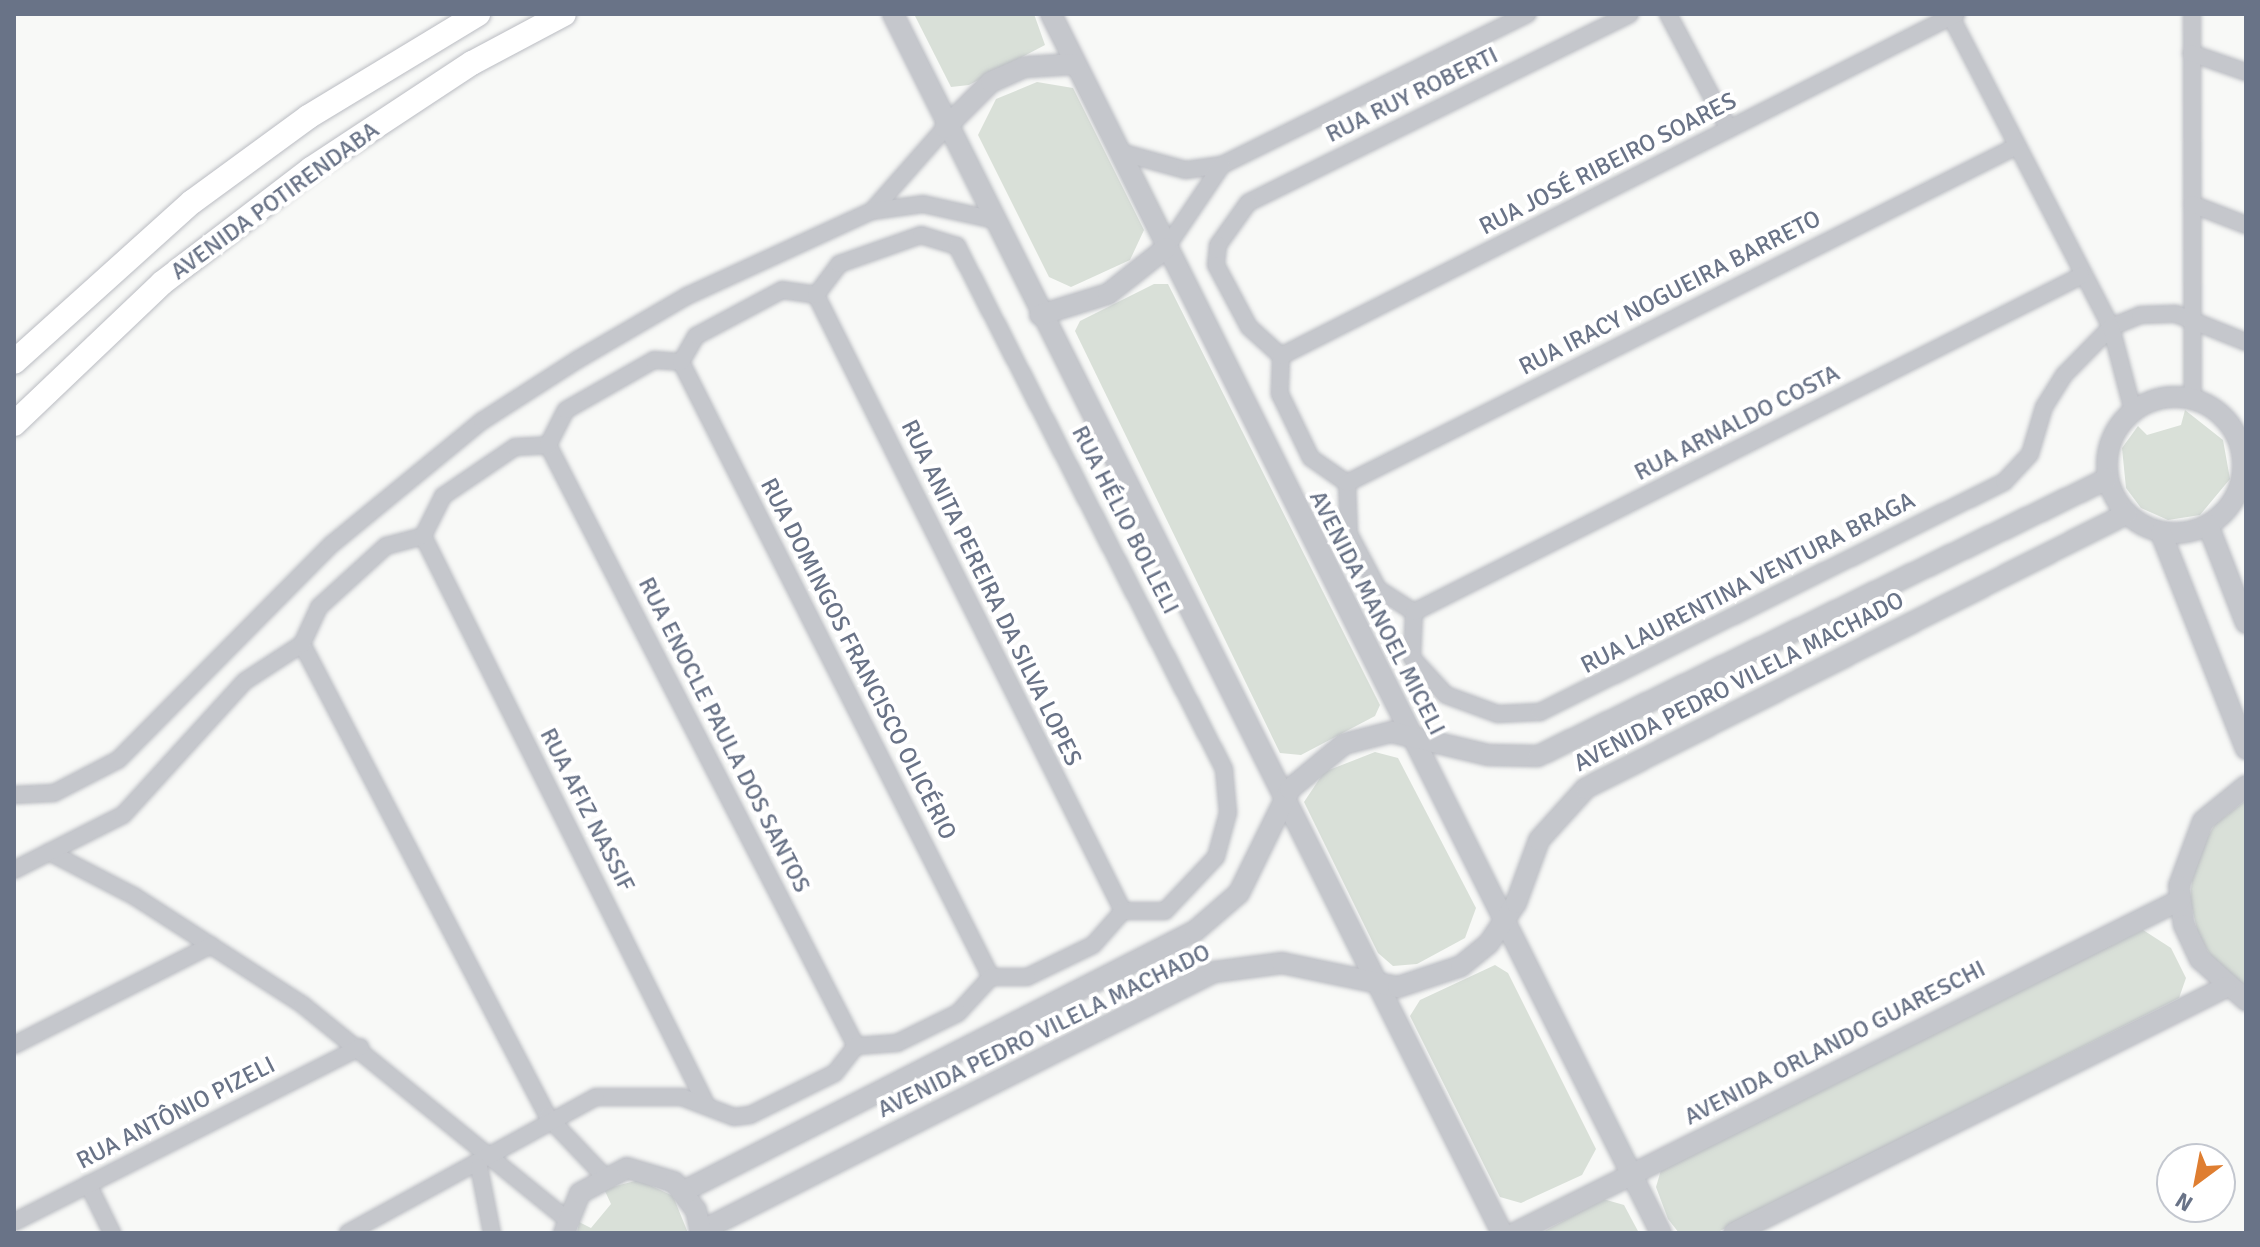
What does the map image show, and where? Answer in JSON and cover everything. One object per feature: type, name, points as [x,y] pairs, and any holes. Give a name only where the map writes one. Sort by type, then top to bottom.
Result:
[{"type":"main road","name":"AVENIDA POTIRENDABA","points":[[14,362],[192,202],[308,117],[478,14]]},
{"type":"main road","name":"AVENIDA POTIRENDABA","points":[[14,424],[162,283],[311,169],[472,63],[564,14]]},
{"type":"street","points":[[893,14],[990,219],[1502,1233]]},
{"type":"street","name":"AVENIDA MANOEL MICELI","points":[[1051,14],[1409,735],[1661,1233]]},
{"type":"street","points":[[1120,152],[1186,170],[1222,165],[1528,14]]},
{"type":"street","name":"RUA RUY ROBERTI","points":[[1281,356],[1249,327],[1216,265],[1224,230],[1248,203],[1630,14]]},
{"type":"street","points":[[1668,14],[1729,129]]},
{"type":"street","points":[[2192,14],[2193,400]]},
{"type":"street","points":[[1954,15],[2015,147],[2081,276],[2111,327],[2133,411]]},
{"type":"street","name":"RUA JOSÉ RIBEIRO SOARES","points":[[1281,356],[1954,15]]},
{"type":"street","points":[[2191,53],[2246,72]]},
{"type":"street","points":[[872,211],[945,128],[991,82],[1025,67],[1075,64]]},
{"type":"street","name":"RUA IRACY NOGUEIRA BARRETO","points":[[1347,483],[2015,147]]},
{"type":"street","points":[[1040,315],[1108,294],[1166,248],[1222,165]]},
{"type":"street","points":[[14,795],[54,793],[118,760],[332,544],[482,421],[687,296],[872,211],[923,204],[990,219]]},
{"type":"street","points":[[2192,204],[2246,225]]},
{"type":"street","name":"RUA HÉLIO BOLLELI","points":[[816,295],[839,264],[921,235],[957,246],[968,261],[1224,769],[1228,813],[1216,857],[1165,911],[1123,911]]},
{"type":"street","name":"RUA ARNALDO COSTA","points":[[1414,612],[2081,276]]},
{"type":"street","points":[[14,870],[123,815],[245,681],[302,644],[319,607],[386,546],[423,536],[443,496],[515,447],[548,445],[566,410],[654,360],[681,362],[696,336],[782,290],[816,295]]},
{"type":"street","name":"RUA ANITA PEREIRA DA SILVA LOPES","points":[[816,295],[1123,911]]},
{"type":"street","points":[[2111,327],[2140,315],[2192,317],[2246,342]]},
{"type":"street","name":"RUA LAURENTINA VENTURA BRAGA","points":[[1414,612],[1412,658],[1426,681],[1472,707],[1519,717],[1558,706],[2004,482],[2030,454],[2044,407],[2111,327]]},
{"type":"street","points":[[1281,356],[1280,394],[1311,458],[1347,483],[1349,534],[1378,589],[1414,612]]},
{"type":"street","name":"RUA DOMINGOS FRANCISCO OLICÉRIO","points":[[681,362],[991,977]]},
{"type":"street","points":[[2155,400],[2193,400],[2225,419],[2242,452],[2234,500],[2208,525],[2161,533],[2126,514],[2107,479],[2110,441],[2133,411],[2155,400]]},
{"type":"street","name":"RUA ENOCLE PAULA DOS SANTOS","points":[[548,445],[856,1046]]},
{"type":"street","name":"AVENIDA PEDRO VILELA MACHADO","points":[[684,1191],[1195,931],[1239,893],[1284,801],[1313,764],[1344,744],[1409,735],[1488,755],[1538,756],[1565,746],[2107,479]]},
{"type":"street","name":"AVENIDA PEDRO VILELA MACHADO","points":[[701,1232],[1214,972],[1282,963],[1377,985],[1429,981],[1461,966],[1503,922],[1539,840],[1586,788],[2126,514]]},
{"type":"street","points":[[2208,525],[2246,623]]},
{"type":"street","points":[[2161,533],[2246,749]]},
{"type":"street","name":"RUA AFIZ NASSIF","points":[[423,536],[707,1106]]},
{"type":"street","points":[[302,644],[548,1117],[603,1175]]},
{"type":"street","points":[[2246,786],[2196,833],[2180,900],[2193,948],[2226,987],[2246,1000]]},
{"type":"street","points":[[49,852],[211,945],[360,1047],[485,1164],[565,1226],[580,1193],[603,1175],[640,1168],[684,1191],[701,1232]]},
{"type":"street","name":"AVENIDA ORLANDO GUARESCHI","points":[[1515,1233],[2180,900]]},
{"type":"street","points":[[348,1233],[485,1164],[548,1117],[618,1095],[707,1106],[750,1115],[835,1073],[856,1046],[897,1043],[946,1019],[971,1004],[991,977],[1027,977],[1093,945],[1123,911]]},
{"type":"street","points":[[14,1045],[211,945]]},
{"type":"street","points":[[1734,1233],[2226,987]]},
{"type":"street","name":"RUA ANTÔNIO PIZELI","points":[[14,1222],[360,1047]]},
{"type":"street","points":[[485,1164],[492,1233]]},
{"type":"street","points":[[88,1184],[112,1233]]},
{"type":"shaded area","points":[[914,14],[1034,14],[1045,45],[969,85],[951,87]]},
{"type":"shaded area","points":[[1037,82],[1073,88],[1144,230],[1130,260],[1071,287],[1049,277],[978,135],[996,99]]},
{"type":"shaded area","points":[[1154,284],[1168,284],[1380,705],[1375,716],[1301,755],[1280,753],[1075,331],[1080,321]]},
{"type":"shaded area","points":[[2185,410],[2223,440],[2230,479],[2200,515],[2168,520],[2141,508],[2126,488],[2122,448],[2138,426],[2147,435],[2181,425]]},
{"type":"shaded area","points":[[1375,752],[1398,758],[1476,908],[1465,938],[1417,964],[1393,966],[1378,953],[1304,802],[1324,772]]},
{"type":"shaded area","points":[[2246,800],[2246,986],[2221,970],[2199,938],[2190,900],[2194,860],[2215,824]]},
{"type":"shaded area","points":[[2140,928],[2171,948],[2186,978],[2179,998],[1716,1233],[1679,1233],[1668,1219],[1656,1187],[1661,1170]]},
{"type":"shaded area","points":[[1495,965],[1508,973],[1596,1149],[1582,1175],[1521,1203],[1500,1197],[1410,1016],[1420,1000]]},
{"type":"shaded area","points":[[639,1180],[673,1196],[688,1233],[577,1233],[579,1222],[591,1228],[611,1204],[604,1189]]},
{"type":"shaded area","points":[[1603,1199],[1624,1205],[1639,1233],[1541,1233]]}]
